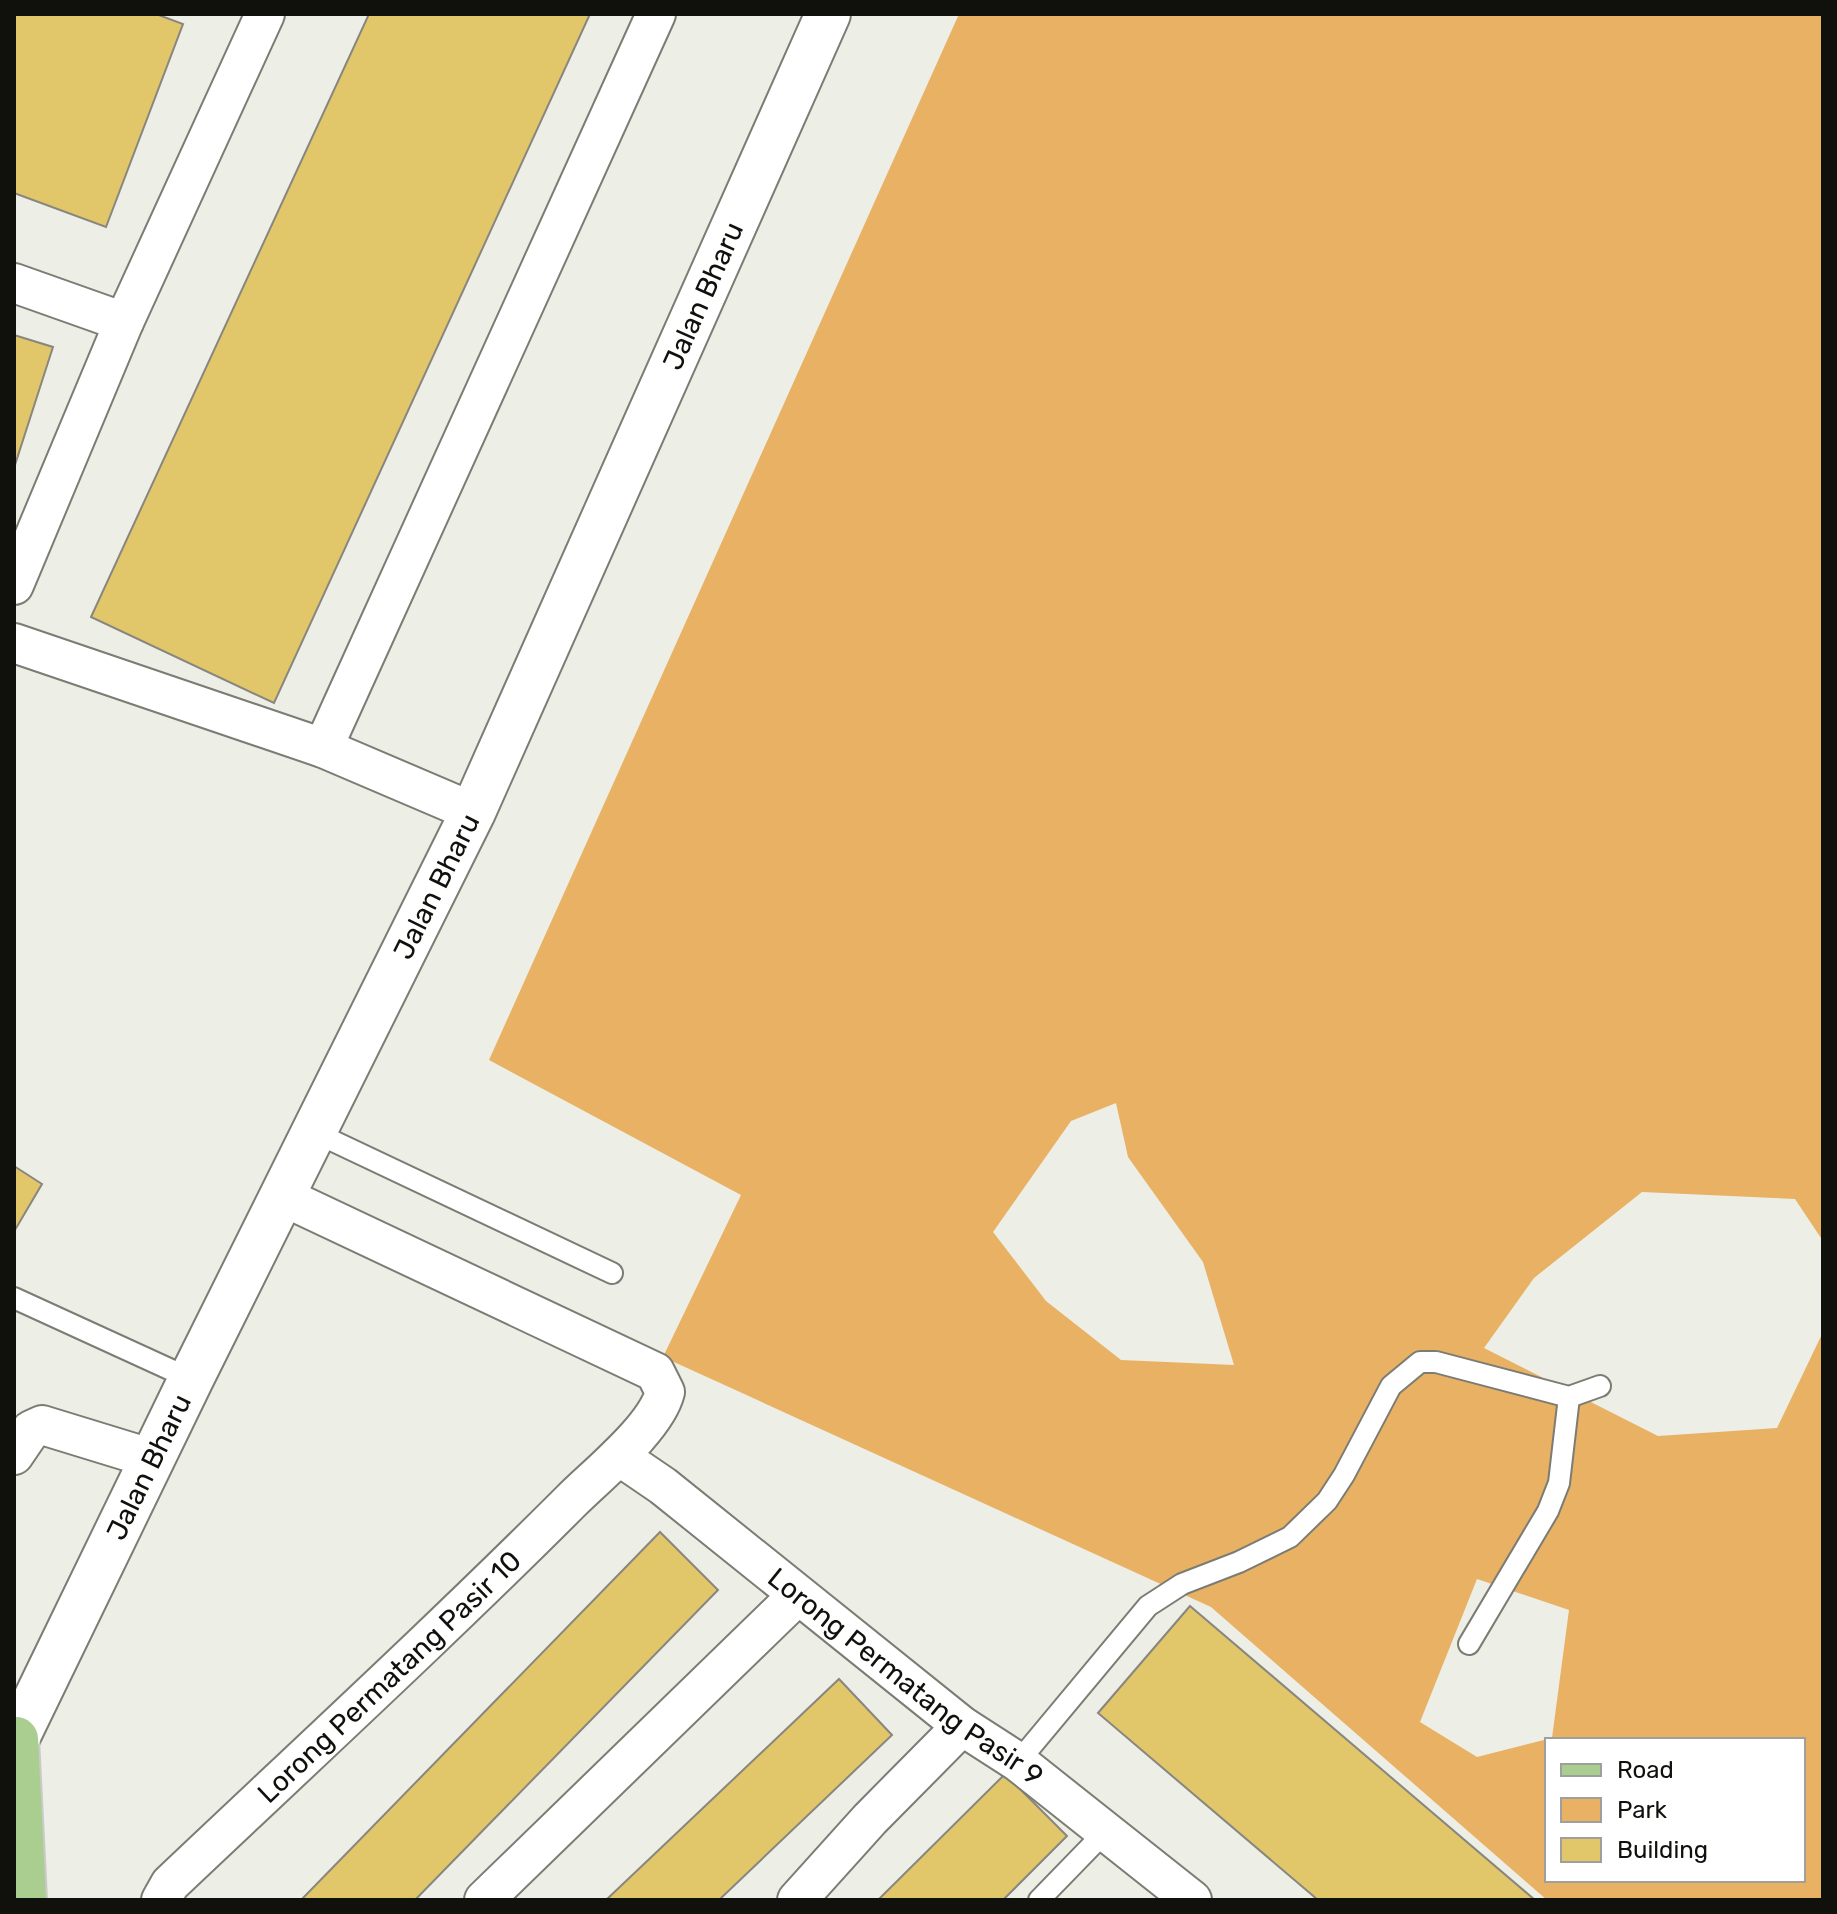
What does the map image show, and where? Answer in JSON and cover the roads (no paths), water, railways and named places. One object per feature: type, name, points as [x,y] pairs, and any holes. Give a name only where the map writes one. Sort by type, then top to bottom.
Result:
[{"type":"main road","name":"Jalan Bharu","points":[[15,1742],[191,1379],[473,812],[828,14]]},
{"type":"main road","points":[[15,1742],[24,1900]]},
{"type":"street","points":[[14,585],[124,322],[265,14]]},
{"type":"street","points":[[323,748],[656,14]]},
{"type":"street","points":[[14,283],[124,322]]},
{"type":"street","points":[[14,643],[323,748],[473,812]]},
{"type":"street","name":"Lorong Permatang Pasir 10","points":[[161,1900],[170,1884],[619,1456],[662,1403],[665,1392],[655,1372],[282,1196]]},
{"type":"street","points":[[14,1455],[31,1430],[42,1425],[153,1459]]},
{"type":"street","name":"Lorong Permatang Pasir 9","points":[[619,1456],[663,1486],[962,1726],[1018,1762],[1192,1900]]},
{"type":"street","points":[[484,1900],[797,1596]]},
{"type":"street","points":[[797,1900],[870,1819],[962,1726]]},
{"type":"lane","points":[[314,1132],[612,1273]]},
{"type":"lane","points":[[14,1298],[191,1379]]},
{"type":"lane","points":[[1018,1762],[1148,1606],[1182,1584],[1239,1562],[1290,1537],[1327,1501],[1391,1386],[1420,1362],[1436,1362],[1569,1397],[1600,1386]]},
{"type":"lane","points":[[1469,1644],[1548,1511],[1559,1483],[1569,1397]]},
{"type":"lane","points":[[1039,1900],[1107,1830]]}]
